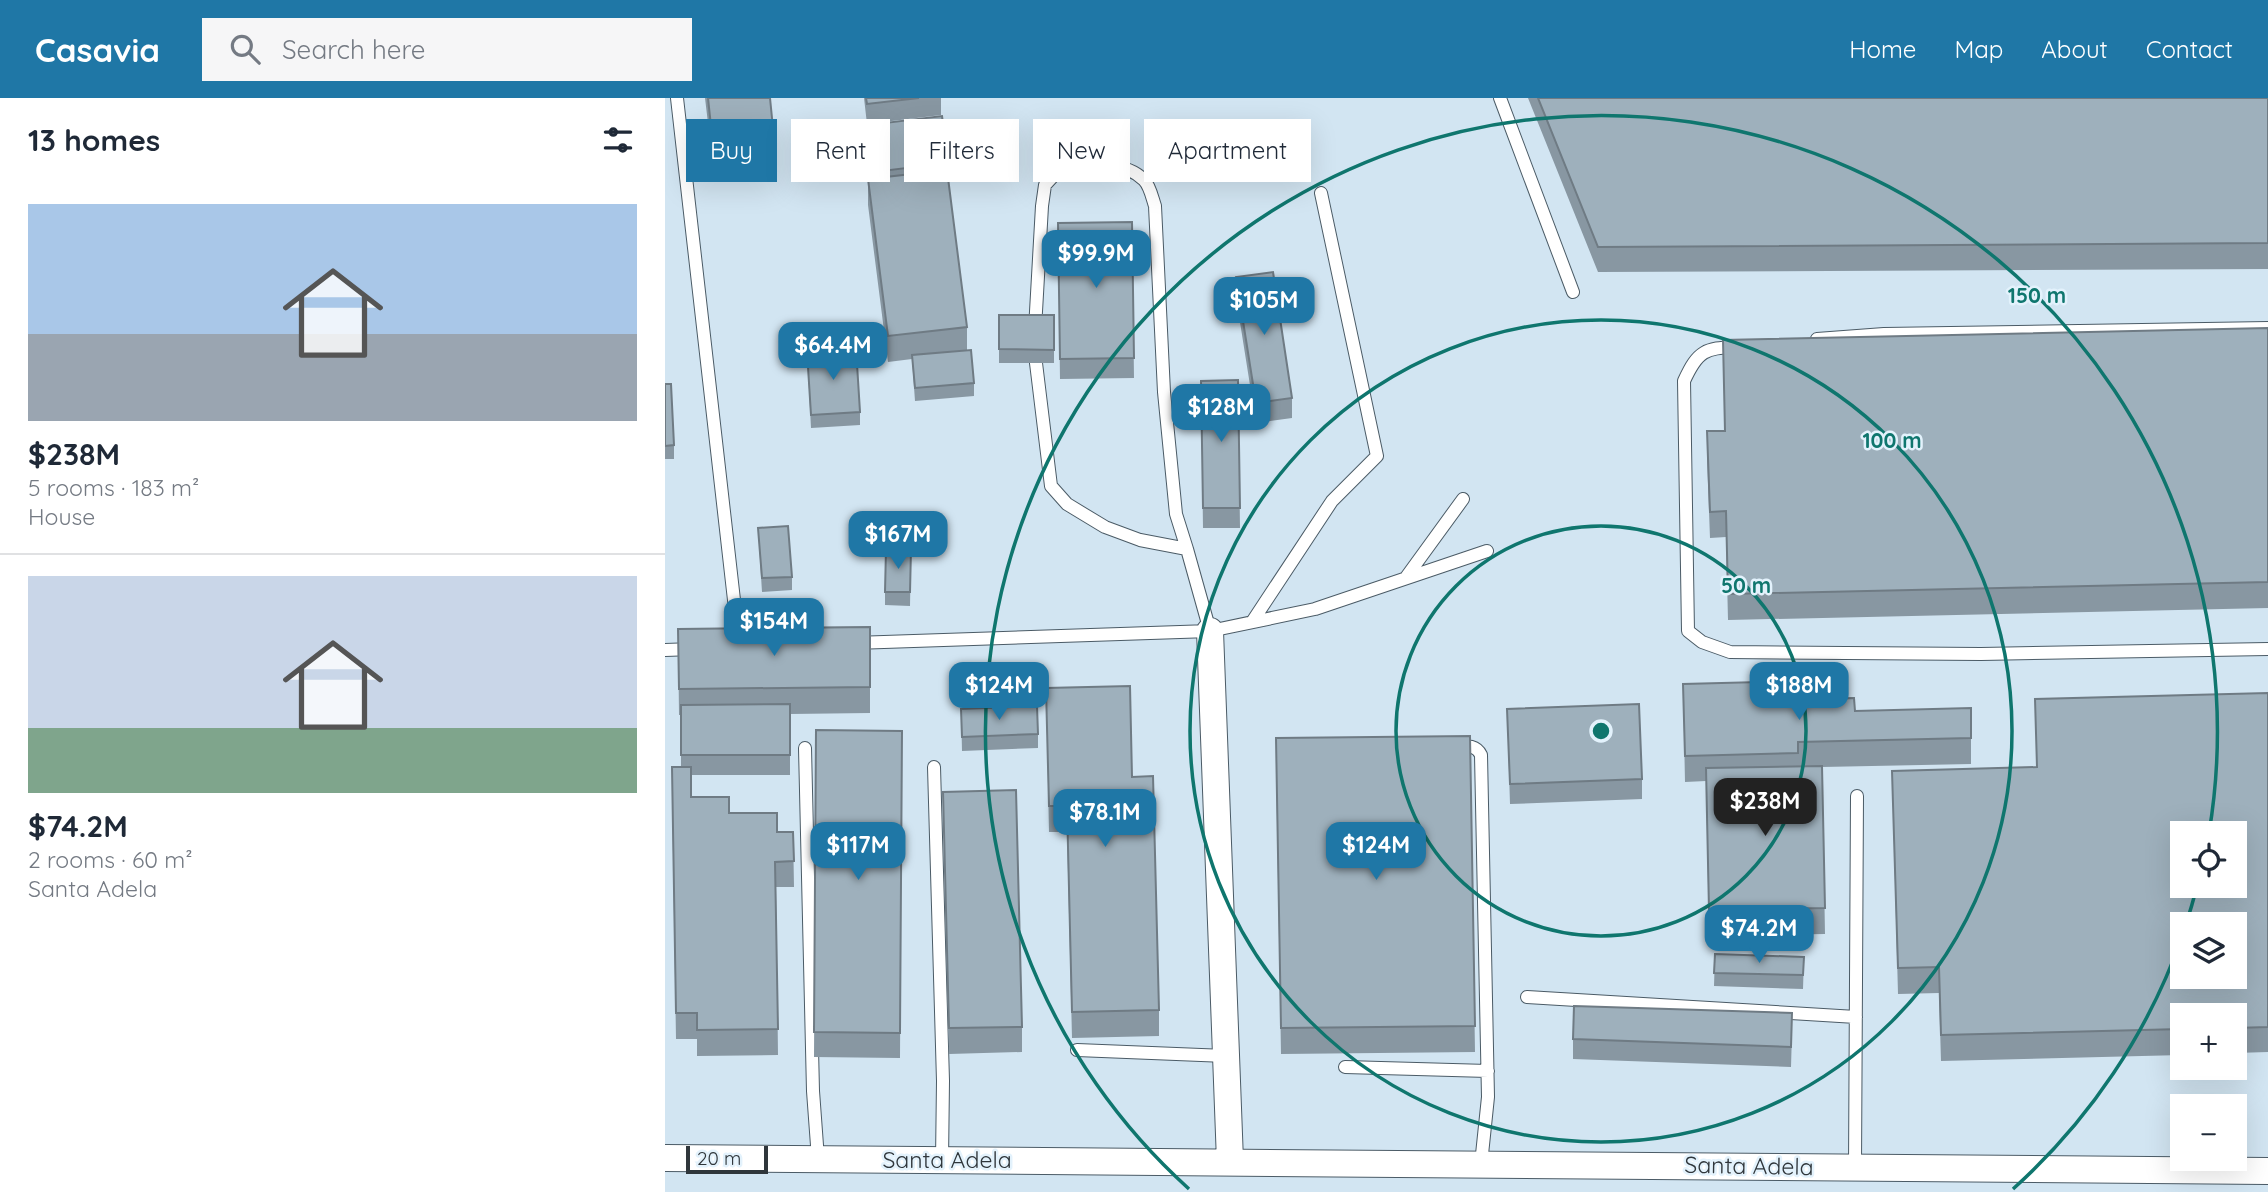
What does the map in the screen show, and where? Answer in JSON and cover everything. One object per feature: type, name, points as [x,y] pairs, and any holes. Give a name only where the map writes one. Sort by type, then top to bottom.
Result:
[{"type":"street","points":[[1210,631],[1230,1161]]},
{"type":"street","name":"Santa Adela","points":[[665,1158],[2268,1171]]},
{"type":"lane","points":[[677,98],[733,648],[753,647]]},
{"type":"lane","points":[[1500,98],[1573,292]]},
{"type":"lane","points":[[1035,329],[1045,185],[1057,172],[1112,165],[1133,171],[1146,181],[1155,205],[1165,405],[1176,514],[1210,631]]},
{"type":"lane","points":[[1252,622],[1332,501],[1377,456],[1321,193]]},
{"type":"lane","points":[[1803,341],[1884,334],[2268,328]]},
{"type":"lane","points":[[1749,345],[1709,349],[1693,362],[1684,381],[1688,631],[1702,642],[1730,652],[1981,654],[2268,649]]},
{"type":"lane","points":[[1036,363],[1051,486],[1067,504],[1105,527],[1140,540],[1187,549]]},
{"type":"lane","points":[[1406,577],[1463,499]]},
{"type":"lane","points":[[836,644],[1210,631],[1315,609],[1487,551]]},
{"type":"lane","points":[[665,650],[702,649]]},
{"type":"lane","points":[[1445,746],[1471,746],[1479,750],[1481,755],[1488,1071],[1481,1164]]},
{"type":"lane","points":[[805,748],[813,1091],[818,1159]]},
{"type":"lane","points":[[934,767],[943,1160]]},
{"type":"lane","points":[[1855,1167],[1857,796]]},
{"type":"lane","points":[[1527,997],[1856,1017]]},
{"type":"lane","points":[[1077,1049],[1226,1056]]},
{"type":"lane","points":[[1345,1067],[1488,1071]]},
{"type":"building","points":[[708,98],[770,98],[772,119],[710,119]]},
{"type":"building","points":[[866,98],[919,98],[867,104]]},
{"type":"building","points":[[1538,98],[2268,98],[2268,243],[1598,247]]},
{"type":"building","points":[[942,116],[942,119],[917,119]]},
{"type":"building","points":[[904,121],[904,168],[890,170],[890,122]]},
{"type":"building","points":[[904,175],[904,182],[949,182],[967,327],[888,336],[868,182],[890,182],[890,176]]},
{"type":"building","points":[[1132,222],[1134,358],[1060,359],[1058,223]]},
{"type":"building","points":[[1273,272],[1292,398],[1256,403],[1236,277]]},
{"type":"building","points":[[999,315],[1054,315],[1054,350],[999,349]]},
{"type":"building","points":[[2268,328],[2268,582],[1728,594],[1726,511],[1710,512],[1707,431],[1725,431],[1723,340]]},
{"type":"building","points":[[856,348],[860,412],[811,415],[807,351]]},
{"type":"building","points":[[971,350],[974,383],[915,388],[912,355]]},
{"type":"building","points":[[1238,380],[1240,508],[1203,508],[1201,381]]},
{"type":"building","points":[[665,384],[671,384],[674,445],[665,446]]},
{"type":"building","points":[[788,526],[792,577],[762,578],[758,528]]},
{"type":"building","points":[[886,549],[911,549],[910,592],[885,592]]},
{"type":"building","points":[[870,627],[870,687],[679,689],[678,629]]},
{"type":"building","points":[[1760,682],[1760,700],[1854,698],[1855,711],[1971,708],[1971,738],[1798,742],[1798,753],[1685,756],[1683,684]]},
{"type":"building","points":[[1130,686],[1132,777],[1153,776],[1159,1010],[1072,1012],[1067,806],[1049,806],[1046,688]]},
{"type":"building","points":[[2268,693],[2268,1027],[2247,1028],[2247,1003],[2170,1003],[2170,1029],[1941,1035],[1939,967],[1898,968],[1892,771],[2037,767],[2035,699]]},
{"type":"building","points":[[790,704],[790,755],[681,755],[681,705]]},
{"type":"building","points":[[1639,704],[1642,779],[1510,784],[1507,709]]},
{"type":"building","points":[[1037,706],[1038,734],[962,737],[961,709]]},
{"type":"building","points":[[816,730],[902,731],[900,1033],[814,1032]]},
{"type":"building","points":[[1470,736],[1475,1026],[1281,1028],[1276,738]]},
{"type":"building","points":[[1822,766],[1825,908],[1709,910],[1706,768]]},
{"type":"building","points":[[672,767],[691,767],[691,797],[729,797],[729,813],[777,813],[777,832],[793,832],[794,861],[775,862],[778,1029],[697,1030],[697,1013],[676,1013]]},
{"type":"building","points":[[1016,790],[1022,1027],[949,1028],[943,792]]},
{"type":"building","points":[[1715,954],[1804,957],[1803,975],[1714,973]]},
{"type":"building","points":[[1574,1006],[1792,1013],[1791,1047],[1573,1039]]}]
